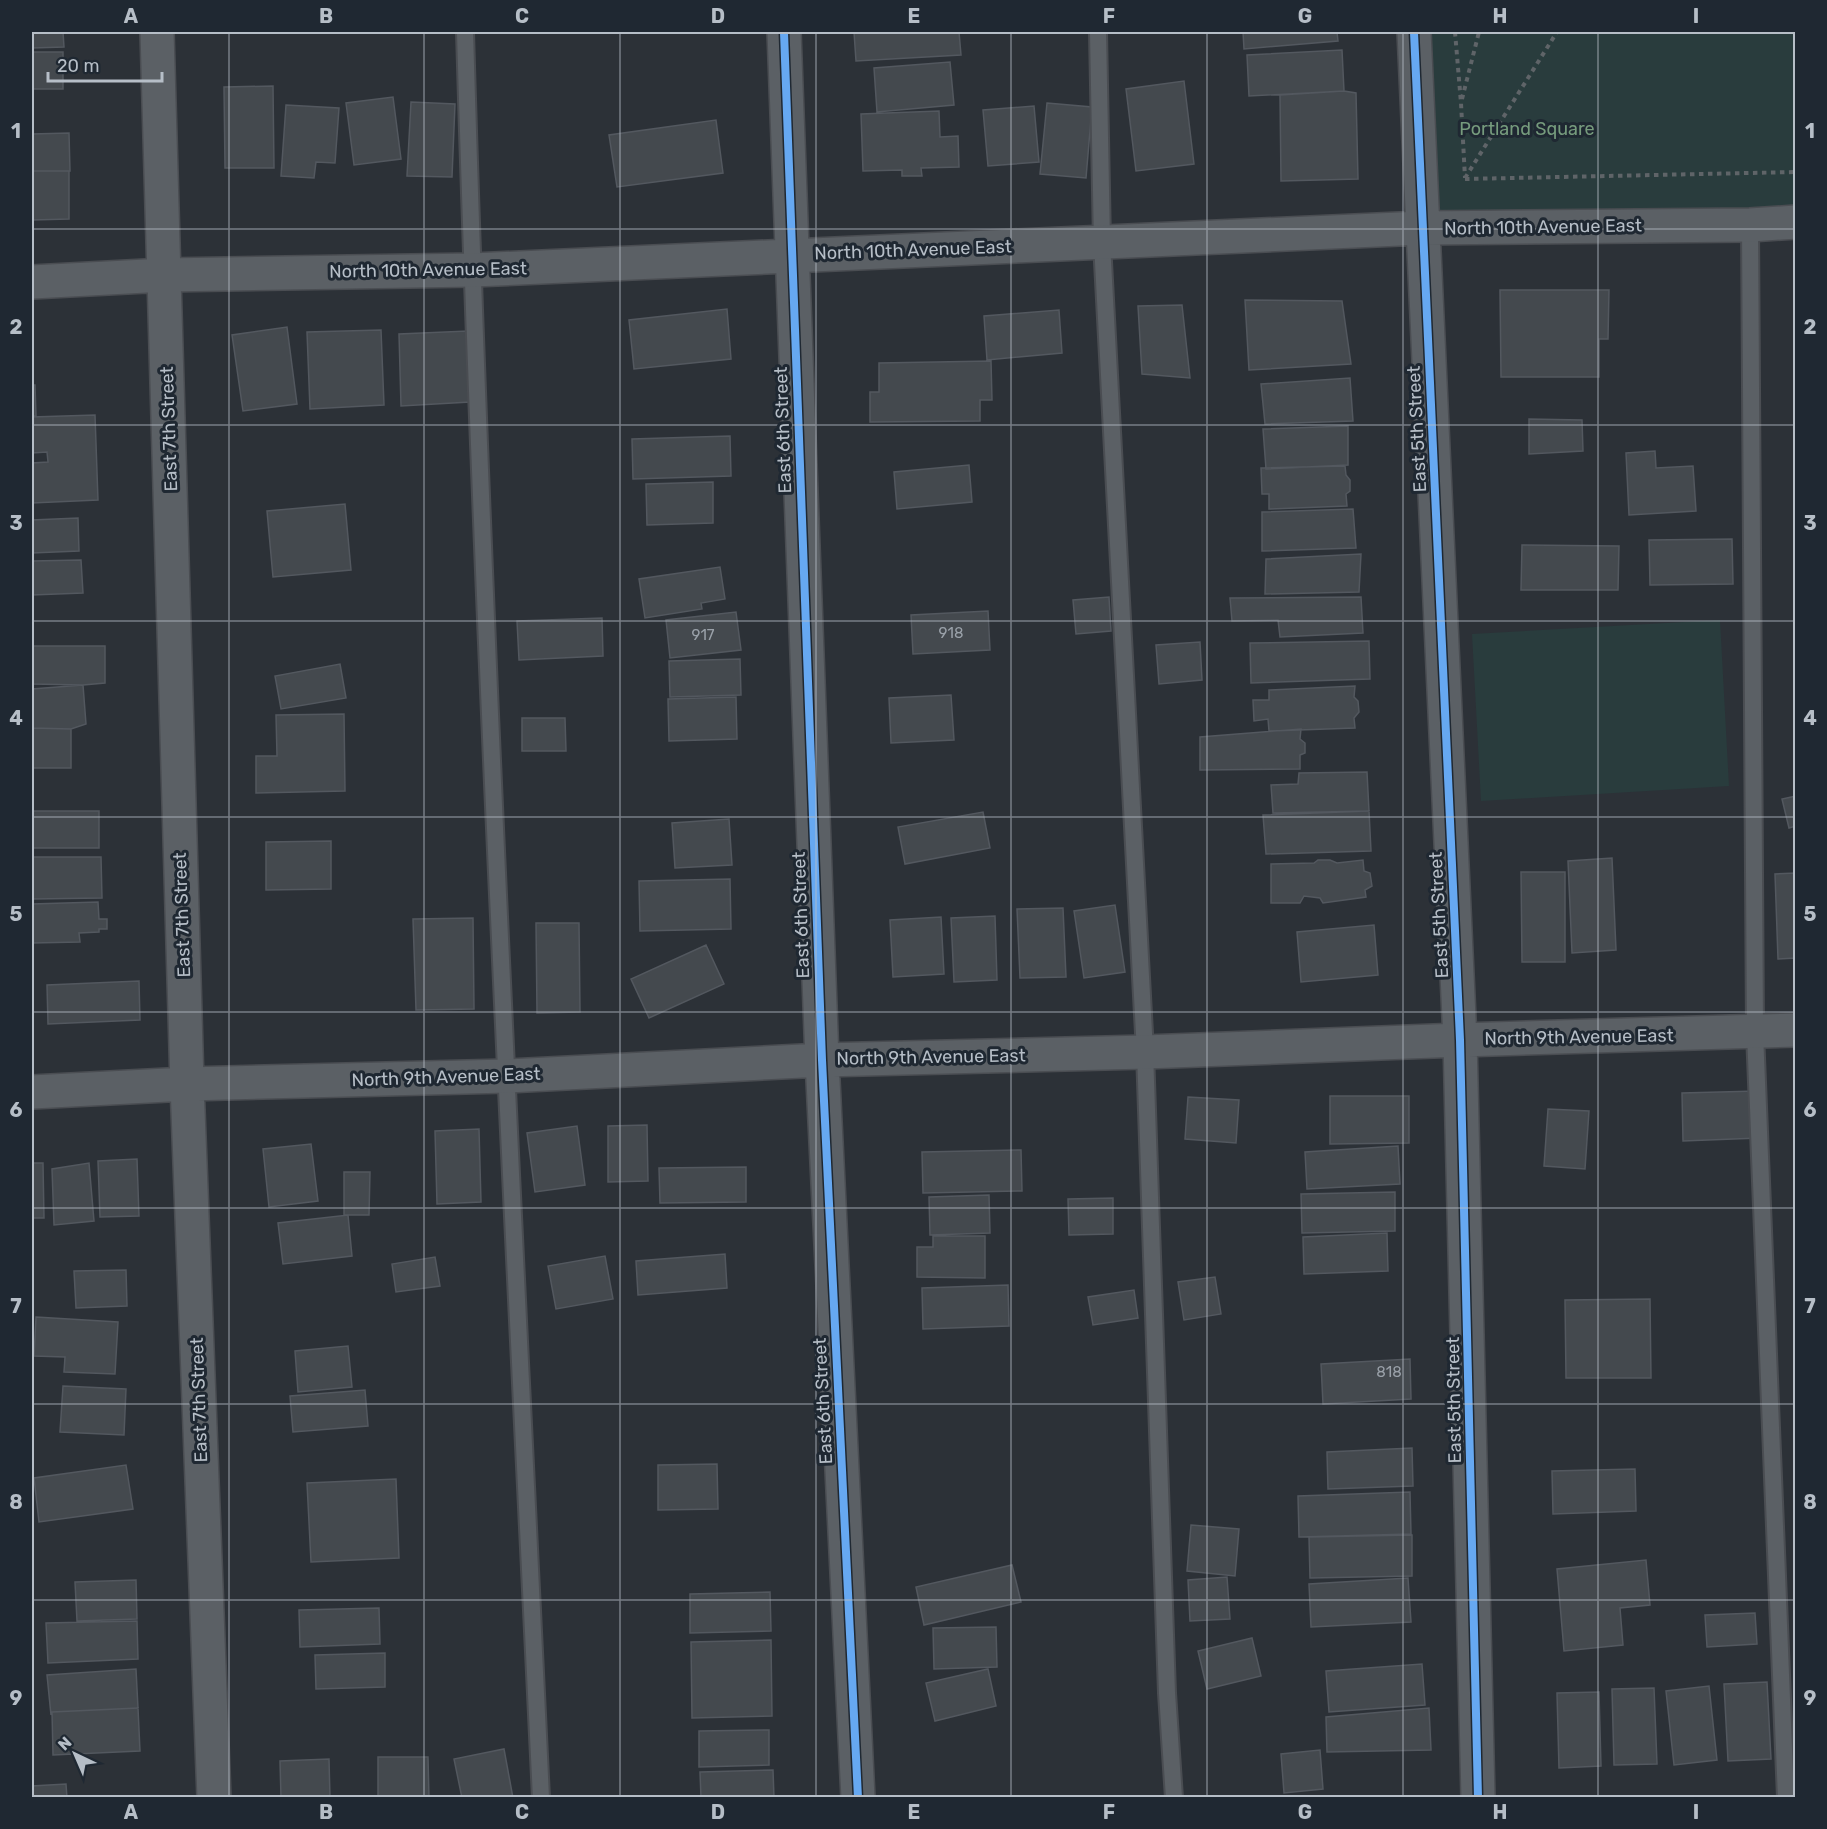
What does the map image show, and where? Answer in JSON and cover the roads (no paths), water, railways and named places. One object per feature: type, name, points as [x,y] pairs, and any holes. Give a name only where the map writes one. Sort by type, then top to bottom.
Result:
[{"type":"street","name":"East 7th Street","points":[[157,32],[186,1084],[214,1797]]},
{"type":"street","name":"East 6th Street","points":[[784,32],[822,1060],[858,1797]]},
{"type":"street","name":"East 5th Street","points":[[1414,32],[1460,1040],[1479,1797]]},
{"type":"street","name":"North 10th Avenue East","points":[[32,282],[165,275],[473,270],[1422,228],[1750,225],[1796,222]]},
{"type":"street","name":"North 9th Avenue East","points":[[32,1092],[186,1084],[507,1076],[822,1060],[1145,1053],[1460,1040],[1796,1030]]},
{"type":"lane","points":[[465,32],[507,1076],[541,1797]]},
{"type":"lane","points":[[1098,32],[1102,243],[1145,1053],[1167,1693],[1174,1797]]},
{"type":"lane","points":[[1750,225],[1755,1033],[1786,1797]]},
{"type":"park label","name":"Portland Square","points":[[1527,129]]}]
